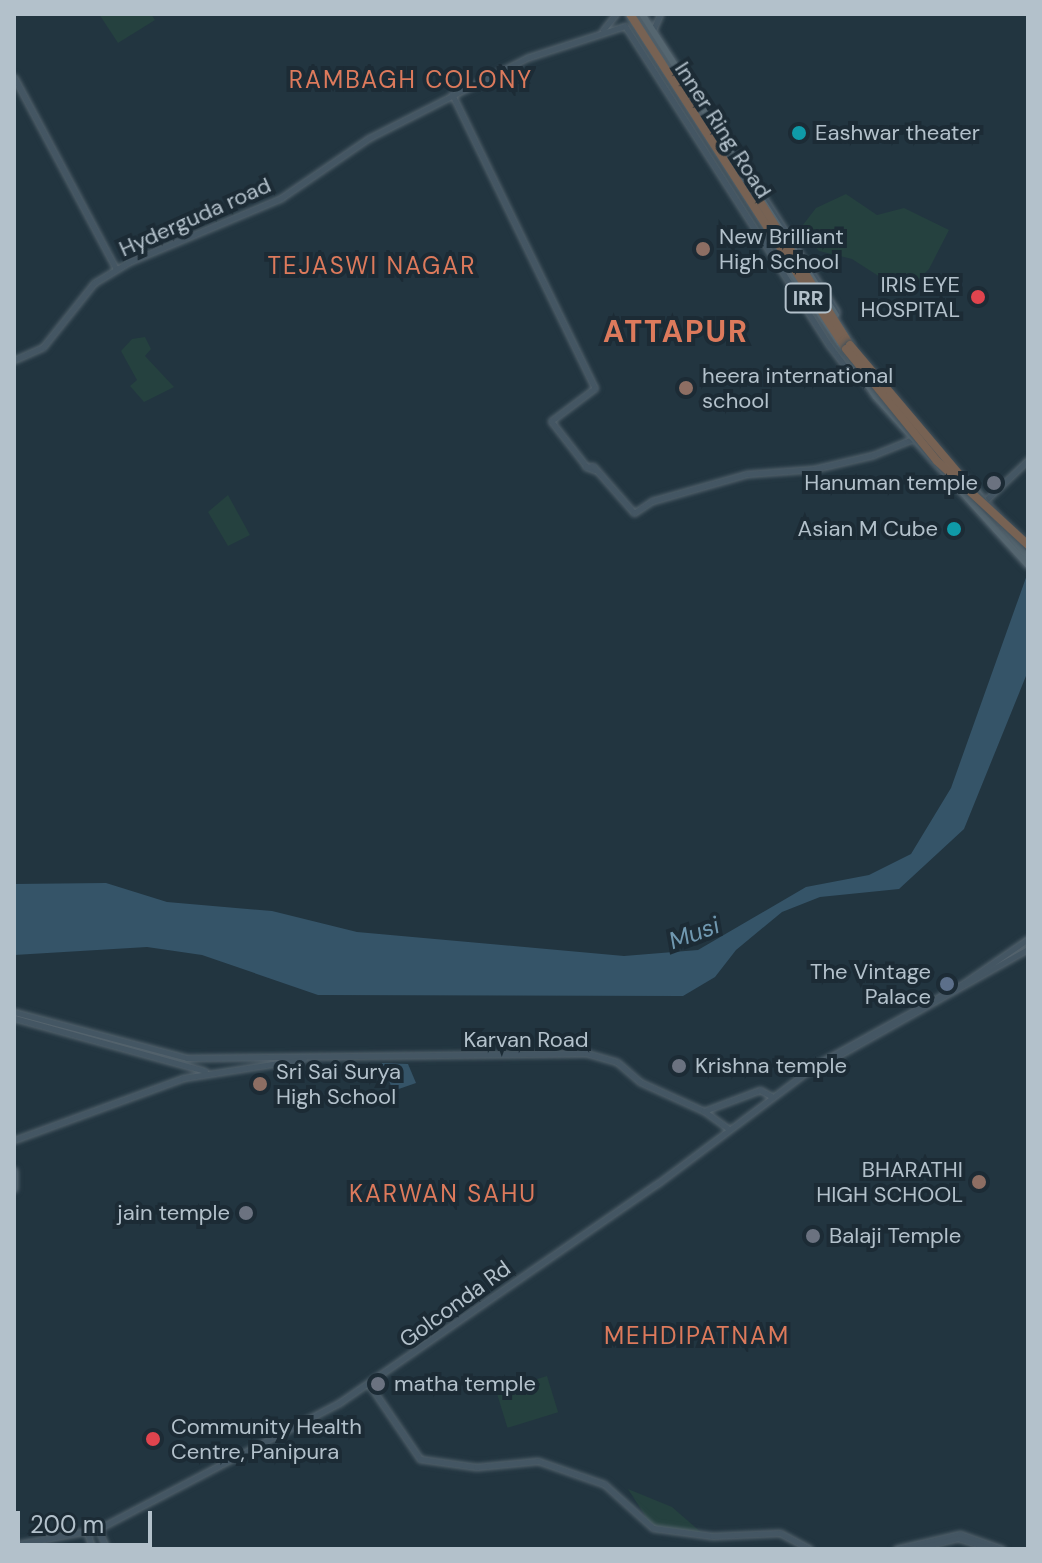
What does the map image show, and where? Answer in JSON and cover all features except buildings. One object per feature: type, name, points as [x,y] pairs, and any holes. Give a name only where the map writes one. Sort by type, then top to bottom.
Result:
[{"type":"highway","points":[[628,14],[874,388],[937,461],[1028,542]]},
{"type":"highway","points":[[636,14],[871,374],[940,456],[1028,542]]},
{"type":"main road","name":"Inner Ring Road","points":[[628,14],[792,280],[854,373],[911,441],[1028,558]]},
{"type":"main road","name":"Inner Ring Road","points":[[642,14],[720,129],[837,317],[922,432],[987,499],[1028,565]]},
{"type":"street","points":[[599,33],[616,14]]},
{"type":"street","points":[[653,30],[660,14]]},
{"type":"street","name":"Hyderguda road","points":[[14,360],[43,347],[94,283],[116,269],[281,198],[343,154],[452,94],[563,42],[625,26],[792,280]]},
{"type":"street","points":[[14,77],[116,269]]},
{"type":"street","points":[[452,94],[595,388],[551,421],[586,466],[588,473],[594,470],[634,513],[652,501],[747,474],[814,469],[911,441],[922,432]]},
{"type":"street","points":[[987,499],[1028,460]]},
{"type":"street","name":"Golconda Rd","points":[[98,1529],[248,1454],[369,1384],[771,1096],[1028,939]]},
{"type":"street","name":"Golconda Rd","points":[[810,1071],[1028,949]]},
{"type":"street","points":[[14,1015],[206,1072],[207,1059]]},
{"type":"street","name":"Karvan Road","points":[[14,1015],[207,1059],[586,1053],[617,1062],[640,1082],[704,1111],[729,1129]]},
{"type":"street","name":"Karvan Road","points":[[14,1140],[206,1072],[306,1058]]},
{"type":"street","points":[[704,1111],[760,1090],[771,1096]]},
{"type":"street","points":[[14,1170],[14,1189]]},
{"type":"street","points":[[369,1384],[420,1459],[487,1467],[538,1461],[604,1484],[653,1528],[712,1536],[780,1533],[810,1549]]},
{"type":"street","points":[[14,1545],[98,1529],[107,1549]]},
{"type":"street","points":[[86,1530],[93,1549]]},
{"type":"street","points":[[896,1549],[960,1534],[1002,1549]]},
{"type":"street","points":[[914,1549],[958,1538],[992,1549]]},
{"type":"green space","points":[[99,14],[151,14],[155,20],[118,43]]},
{"type":"green space","points":[[846,194],[877,215],[904,208],[949,230],[929,269],[905,293],[852,259],[819,251],[799,230],[816,208]]},
{"type":"green space","points":[[145,337],[151,349],[145,356],[174,387],[144,402],[130,386],[137,380],[121,351],[132,339]]},
{"type":"green space","points":[[228,495],[250,535],[228,546],[208,512]]},
{"type":"green space","points":[[547,1376],[558,1412],[507,1428],[496,1391]]},
{"type":"green space","points":[[628,1489],[672,1507],[703,1534],[653,1528]]},
{"type":"water","points":[[1028,572],[1028,671],[964,829],[899,889],[820,897],[782,912],[736,950],[715,977],[683,996],[318,995],[202,955],[147,947],[14,955],[14,884],[106,883],[167,902],[272,911],[357,932],[624,956],[698,950],[806,887],[869,875],[911,854],[951,788]]},
{"type":"water","points":[[382,1063],[408,1064],[416,1083],[393,1091]]},
{"type":"place","name":"Eashwar theater","points":[[799,133]]},
{"type":"place","name":"New Brilliant High School","points":[[703,249]]},
{"type":"place","name":"IRIS EYE HOSPITAL","points":[[978,297]]},
{"type":"place","name":"heera international school","points":[[686,388]]},
{"type":"place","name":"Hanuman temple","points":[[994,483]]},
{"type":"place","name":"Asian M Cube","points":[[954,529]]},
{"type":"place","name":"The Vintage Palace","points":[[947,984]]},
{"type":"place","name":"Krishna temple","points":[[679,1066]]},
{"type":"place","name":"Sri Sai Surya High School","points":[[260,1084]]},
{"type":"place","name":"BHARATHI HIGH SCHOOL","points":[[979,1182]]},
{"type":"place","name":"jain temple","points":[[246,1213]]},
{"type":"place","name":"Balaji Temple","points":[[813,1236]]},
{"type":"place","name":"matha temple","points":[[378,1384]]},
{"type":"place","name":"Community Health Centre, Panipura","points":[[153,1439]]},
{"type":"district","name":"RAMBAGH COLONY","points":[[411,80]]},
{"type":"district","name":"TEJASWI NAGAR","points":[[372,266]]},
{"type":"district","name":"ATTAPUR","points":[[676,332]]},
{"type":"district","name":"KARWAN SAHU","points":[[443,1194]]},
{"type":"district","name":"MEHDIPATNAM","points":[[697,1336]]},
{"type":"water label","name":"Musi","points":[[694,933]]}]
